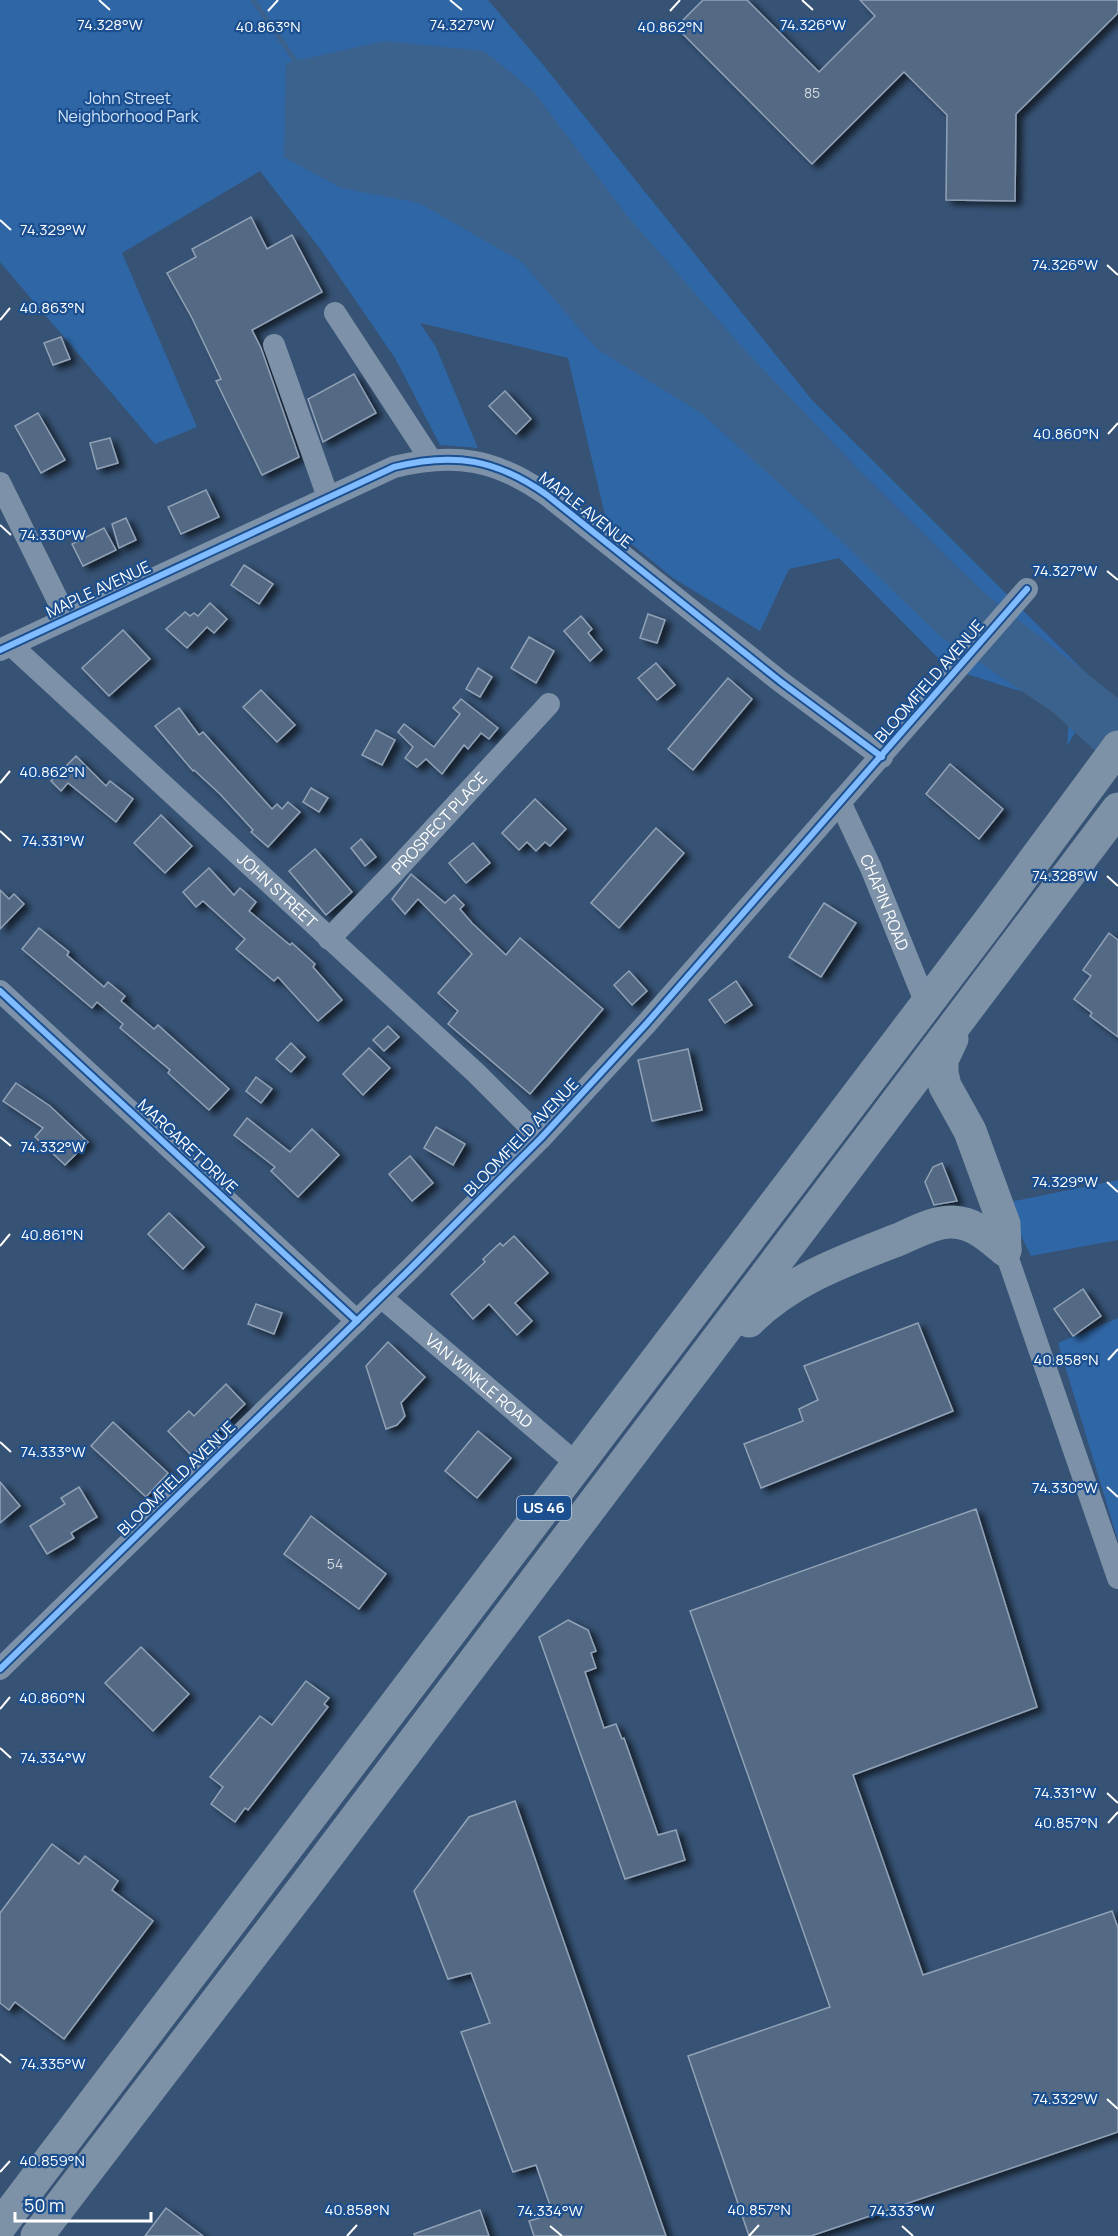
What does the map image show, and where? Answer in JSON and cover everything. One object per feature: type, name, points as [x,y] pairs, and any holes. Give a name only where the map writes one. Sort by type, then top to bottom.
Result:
[{"type":"highway","name":"US 46","points":[[0,2226],[1088,790],[1118,747]]},
{"type":"highway","name":"US 46","points":[[37,2236],[304,1887],[1116,811]]},
{"type":"highway","points":[[962,1018],[942,1060],[942,1073],[952,1101],[970,1131],[1004,1224],[1005,1250]]},
{"type":"highway","points":[[681,1387],[764,1305],[827,1267],[931,1226],[952,1222],[967,1224],[983,1232],[1005,1250]]},
{"type":"street","points":[[335,313],[431,460]]},
{"type":"street","points":[[274,345],[328,497]]},
{"type":"street","name":"MAPLE AVENUE","points":[[6,647],[394,467],[443,459],[482,463],[492,465],[526,481],[781,682],[882,757]]},
{"type":"street","points":[[0,483],[67,619]]},
{"type":"street","name":"BLOOMFIELD AVENUE","points":[[0,1669],[541,1138],[647,1023],[1027,589]]},
{"type":"street","name":"JOHN STREET","points":[[6,647],[476,1072],[541,1138]]},
{"type":"street","name":"PROSPECT PLACE","points":[[329,939],[549,704]]},
{"type":"street","name":"CHAPIN ROAD","points":[[840,802],[871,868],[926,1004]]},
{"type":"street","name":"MARGARET DRIVE","points":[[0,991],[357,1321]]},
{"type":"street","points":[[1005,1250],[1118,1578]]},
{"type":"street","name":"VAN WINKLE ROAD","points":[[381,1297],[577,1464]]},
{"type":"green space","name":"John Street Neighborhood Park","points":[[0,0],[488,0],[540,61],[812,400],[1093,680],[1103,686],[1067,746],[1070,707],[948,668],[839,558],[789,569],[760,631],[673,578],[607,524],[568,358],[420,323],[436,347],[478,448],[440,445],[395,358],[321,250],[260,171],[122,253],[197,427],[155,444],[0,262]]},
{"type":"green space","points":[[1118,1180],[1118,1240],[1031,1256],[1005,1203]]},
{"type":"green space","points":[[1118,1318],[1118,1541],[1058,1343]]},
{"type":"shaded area","points":[[385,41],[484,51],[533,91],[629,218],[741,346],[859,470],[984,593],[1118,698],[1118,772],[1054,713],[940,636],[812,513],[701,413],[597,349],[522,262],[419,203],[341,188],[284,157],[286,63]]},
{"type":"building","points":[[703,0],[747,0],[819,72],[875,16],[860,0],[1118,0],[1118,13],[1016,114],[1015,201],[946,200],[947,115],[904,72],[812,164],[676,27]]},
{"type":"building","points":[[251,217],[267,249],[292,235],[322,292],[252,330],[261,348],[299,457],[262,475],[216,381],[221,379],[192,318],[167,273],[196,257],[192,249]]},
{"type":"building","points":[[61,337],[70,359],[53,365],[44,343]]},
{"type":"building","points":[[354,374],[376,413],[323,442],[308,399]]},
{"type":"building","points":[[505,391],[531,419],[516,434],[489,406]]},
{"type":"building","points":[[38,413],[65,460],[41,473],[15,426]]},
{"type":"building","points":[[110,438],[118,463],[97,469],[90,443]]},
{"type":"building","points":[[206,490],[219,517],[181,534],[168,507]]},
{"type":"building","points":[[126,518],[136,540],[119,548],[112,524]]},
{"type":"building","points":[[104,528],[116,550],[83,566],[72,544]]},
{"type":"building","points":[[244,565],[273,584],[259,604],[231,585]]},
{"type":"building","points":[[210,603],[227,619],[214,633],[207,627],[187,648],[166,629],[185,612],[190,616],[194,613],[198,616]]},
{"type":"building","points":[[648,614],[665,620],[657,643],[640,638]]},
{"type":"building","points":[[581,616],[592,629],[588,633],[602,650],[590,661],[564,631]]},
{"type":"building","points":[[123,630],[150,659],[109,696],[82,668]]},
{"type":"building","points":[[529,637],[554,651],[536,683],[511,668]]},
{"type":"building","points":[[656,663],[675,685],[657,700],[638,678]]},
{"type":"building","points":[[478,668],[492,677],[480,697],[466,689]]},
{"type":"building","points":[[728,678],[752,699],[693,770],[668,749]]},
{"type":"building","points":[[261,690],[295,725],[277,742],[243,707]]},
{"type":"building","points":[[461,699],[498,728],[489,739],[481,733],[468,749],[464,745],[442,774],[426,759],[417,767],[405,758],[413,747],[398,732],[404,724],[434,747],[460,714],[453,708]]},
{"type":"building","points":[[179,708],[199,735],[203,732],[272,809],[277,804],[282,809],[288,802],[300,812],[268,847],[251,832],[253,830],[220,794],[193,771],[155,726]]},
{"type":"building","points":[[376,730],[395,740],[382,765],[362,755]]},
{"type":"building","points":[[76,756],[106,786],[110,781],[133,799],[116,822],[68,783],[61,791],[51,781]]},
{"type":"building","points":[[950,764],[1003,809],[979,839],[926,794]]},
{"type":"building","points":[[311,788],[328,798],[319,812],[303,802]]},
{"type":"building","points":[[535,799],[566,829],[550,846],[545,842],[536,851],[527,842],[519,850],[502,833]]},
{"type":"building","points":[[161,815],[192,846],[165,873],[134,843]]},
{"type":"building","points":[[656,828],[684,853],[619,928],[591,903]]},
{"type":"building","points":[[361,839],[376,857],[365,866],[351,848]]},
{"type":"building","points":[[473,843],[490,863],[466,883],[449,863]]},
{"type":"building","points":[[315,849],[352,892],[326,915],[289,871]]},
{"type":"building","points":[[209,868],[234,895],[240,888],[256,902],[249,911],[290,945],[292,943],[315,964],[313,967],[342,1000],[318,1021],[278,977],[274,981],[236,949],[245,939],[203,901],[196,907],[183,892]]},
{"type":"building","points":[[411,874],[445,903],[454,895],[464,905],[460,909],[472,923],[506,955],[520,938],[603,1009],[530,1094],[448,1024],[458,1011],[438,993],[472,954],[418,899],[405,914],[392,899]]},
{"type":"building","points":[[0,890],[9,899],[14,894],[24,904],[0,929]]},
{"type":"building","points":[[824,903],[856,923],[821,977],[789,957]]},
{"type":"building","points":[[39,928],[69,952],[67,955],[104,987],[108,982],[125,996],[121,1001],[154,1029],[158,1025],[229,1089],[209,1110],[168,1073],[170,1070],[120,1028],[123,1024],[97,1002],[92,1008],[22,949]]},
{"type":"building","points":[[1109,933],[1118,940],[1118,1037],[1090,1016],[1092,1013],[1074,999],[1091,976],[1083,970]]},
{"type":"building","points":[[629,971],[647,991],[632,1005],[614,985]]},
{"type":"building","points":[[736,981],[752,1005],[725,1023],[709,1000]]},
{"type":"building","points":[[388,1026],[399,1037],[384,1051],[373,1040]]},
{"type":"building","points":[[291,1043],[305,1057],[291,1072],[276,1059]]},
{"type":"building","points":[[369,1048],[390,1068],[363,1095],[343,1074]]},
{"type":"building","points":[[688,1049],[702,1110],[652,1121],[638,1060]]},
{"type":"building","points":[[256,1077],[272,1089],[261,1103],[246,1091]]},
{"type":"building","points":[[16,1083],[50,1106],[88,1142],[65,1165],[35,1137],[43,1128],[3,1101]]},
{"type":"building","points":[[247,1118],[290,1152],[312,1129],[339,1155],[298,1197],[271,1171],[275,1167],[234,1135]]},
{"type":"building","points":[[436,1127],[465,1144],[453,1165],[424,1148]]},
{"type":"building","points":[[410,1156],[433,1183],[412,1201],[389,1174]]},
{"type":"building","points":[[942,1163],[957,1201],[934,1205],[925,1182],[933,1167]]},
{"type":"building","points":[[169,1213],[204,1247],[183,1269],[148,1234]]},
{"type":"building","points":[[514,1236],[548,1273],[515,1303],[532,1321],[517,1335],[489,1304],[473,1319],[451,1294],[485,1262],[483,1259],[500,1243],[503,1246]]},
{"type":"building","points":[[1083,1289],[1101,1316],[1073,1336],[1054,1309]]},
{"type":"building","points":[[256,1304],[282,1313],[274,1334],[248,1324]]},
{"type":"building","points":[[918,1323],[953,1411],[761,1488],[744,1444],[803,1421],[799,1409],[818,1400],[804,1366]]},
{"type":"building","points":[[388,1342],[425,1377],[401,1403],[405,1416],[397,1425],[386,1429],[366,1366]]},
{"type":"building","points":[[226,1384],[245,1404],[192,1456],[168,1431],[189,1411],[194,1416]]},
{"type":"building","points":[[113,1422],[168,1473],[146,1497],[91,1446]]},
{"type":"building","points":[[478,1431],[511,1458],[477,1498],[445,1471]]},
{"type":"building","points":[[0,1482],[20,1506],[0,1523]]},
{"type":"building","points":[[79,1487],[97,1517],[71,1533],[74,1538],[47,1554],[30,1526],[65,1504],[61,1498]]},
{"type":"building","points":[[976,1509],[1037,1707],[853,1775],[923,1975],[1112,1911],[1118,1928],[1118,2132],[811,2236],[749,2236],[688,2056],[830,2007],[690,1611]]},
{"type":"building","points":[[311,1516],[386,1574],[359,1609],[284,1554]]},
{"type":"building","points":[[568,1620],[588,1630],[596,1651],[591,1653],[596,1668],[585,1672],[604,1728],[616,1724],[622,1739],[624,1738],[658,1835],[676,1830],[685,1860],[625,1879],[539,1637]]},
{"type":"building","points":[[141,1647],[189,1694],[153,1731],[105,1683]]},
{"type":"building","points":[[306,1681],[329,1698],[324,1704],[328,1707],[248,1810],[245,1808],[235,1822],[211,1804],[223,1787],[210,1777],[260,1716],[272,1725]]},
{"type":"building","points":[[515,1801],[666,2236],[534,2236],[529,2221],[553,2214],[536,2165],[513,2172],[461,2032],[490,2023],[471,1973],[448,1979],[414,1891],[469,1817]]},
{"type":"building","points":[[52,1844],[79,1864],[85,1856],[118,1881],[112,1890],[153,1921],[64,2039],[15,2002],[9,2010],[0,2003],[0,1913]]},
{"type":"building","points":[[166,2208],[203,2236],[145,2236]]},
{"type":"building","points":[[480,2210],[489,2236],[415,2236],[414,2234]]},
{"type":"waterway","points":[[253,0],[299,66]]},
{"type":"cycle path","points":[[0,650],[394,467],[436,460],[474,462],[510,473],[547,495],[781,682],[882,757]]},
{"type":"cycle path","points":[[0,1669],[541,1138],[647,1023],[1027,589]]},
{"type":"cycle path","points":[[0,991],[357,1321]]}]
